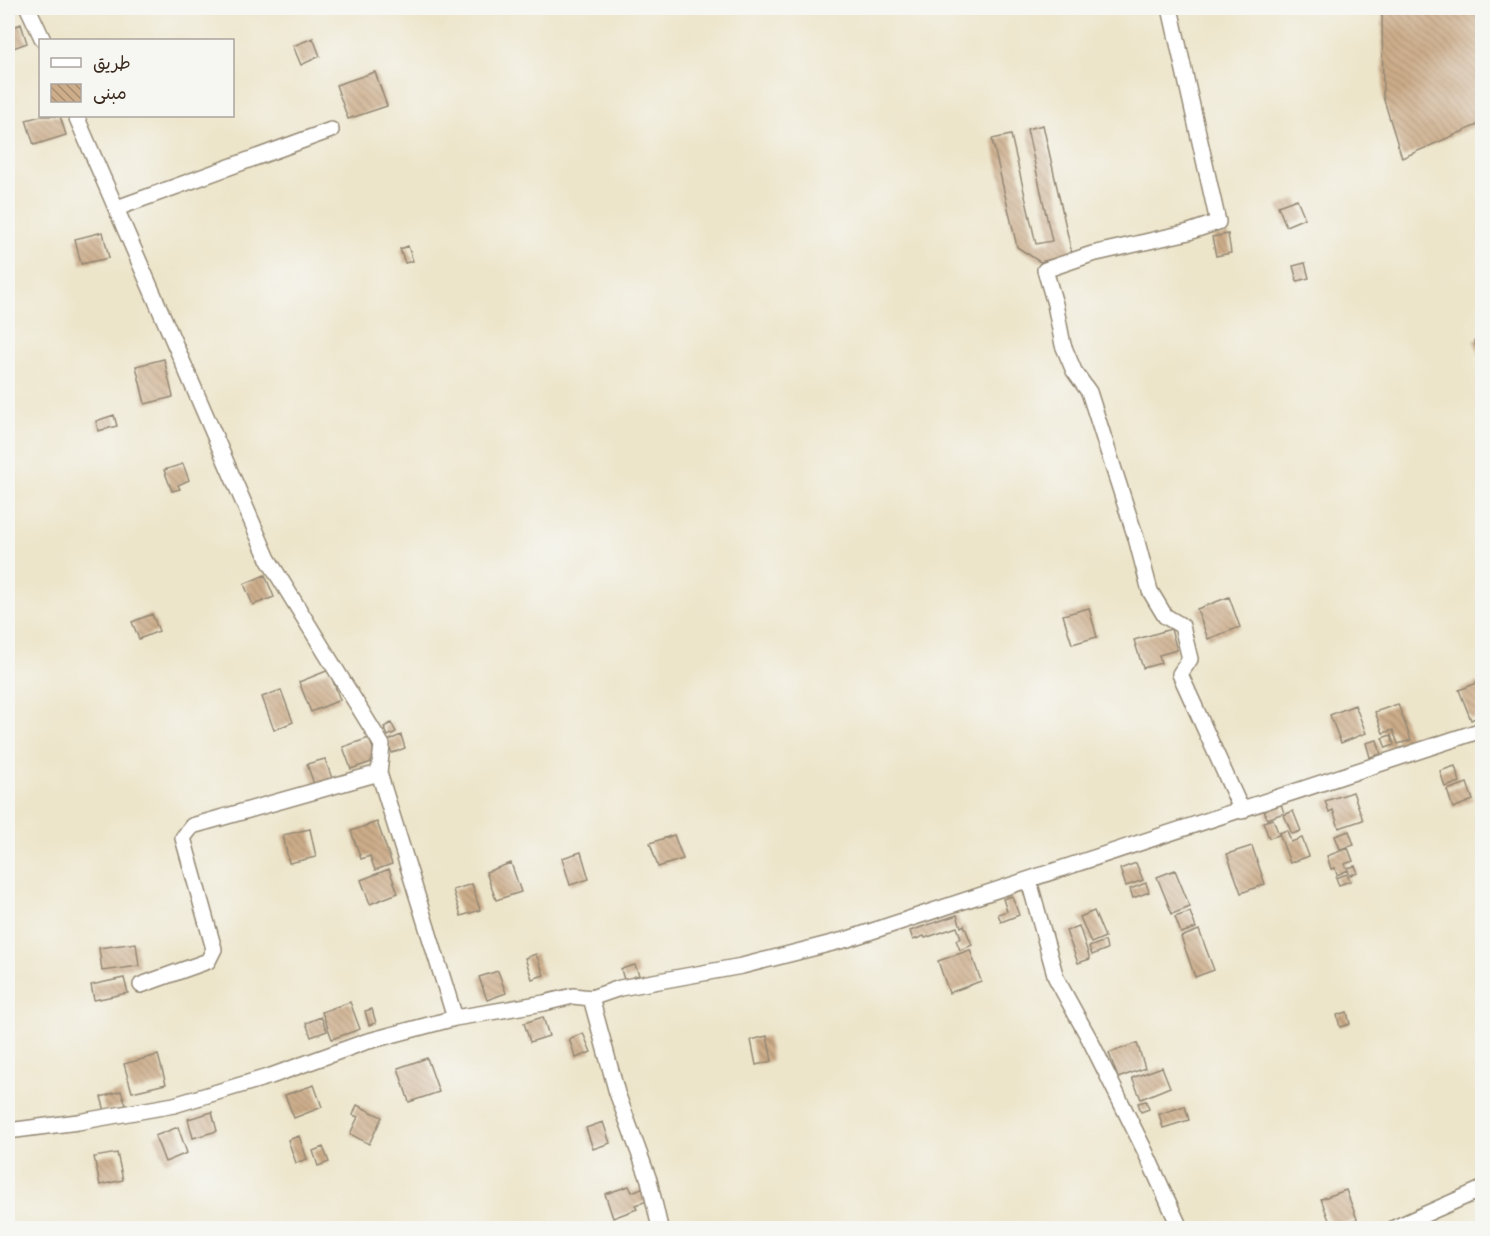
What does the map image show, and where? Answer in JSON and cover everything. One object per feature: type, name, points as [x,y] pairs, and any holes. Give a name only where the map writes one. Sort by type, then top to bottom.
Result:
[{"type":"street","points":[[28,8],[43,39]]},
{"type":"street","points":[[1170,8],[1218,222],[1189,232],[1092,254],[1045,270],[1063,345],[1074,371],[1089,392],[1136,537],[1150,591],[1165,616],[1182,626],[1190,659],[1180,674],[1242,811]]},
{"type":"street","points":[[76,117],[268,559],[382,745],[379,772],[455,1018]]},
{"type":"street","points":[[117,208],[332,130]]},
{"type":"street","points":[[8,1131],[68,1124],[174,1105],[271,1076],[365,1042],[455,1018],[573,996],[591,998],[621,988],[777,958],[869,933],[1482,730]]},
{"type":"street","points":[[141,985],[208,962],[214,949],[183,837],[192,826],[379,772]]},
{"type":"street","points":[[1029,880],[1056,978],[1095,1050],[1180,1228]]},
{"type":"street","points":[[591,998],[617,1093],[649,1180],[660,1228]]},
{"type":"street","points":[[1394,1228],[1482,1189]]},
{"type":"building","points":[[1382,8],[1482,8],[1482,123],[1402,158],[1383,97]]},
{"type":"building","points":[[21,24],[27,43],[8,50],[8,29]]},
{"type":"building","points":[[313,38],[320,56],[301,65],[293,46]]},
{"type":"building","points":[[375,72],[387,106],[348,119],[336,85]]},
{"type":"building","points":[[39,117],[60,117],[66,135],[34,145],[26,120]]},
{"type":"building","points":[[1043,125],[1072,254],[1040,262],[1017,247],[992,139],[1011,135],[1036,244],[1052,241],[1027,129]]},
{"type":"building","points":[[1297,199],[1305,218],[1286,226],[1278,206]]},
{"type":"building","points":[[103,232],[109,258],[81,264],[75,239]]},
{"type":"building","points":[[1228,234],[1231,253],[1216,256],[1212,237]]},
{"type":"building","points":[[408,246],[413,261],[405,263],[400,249]]},
{"type":"building","points":[[1305,263],[1309,278],[1297,281],[1293,266]]},
{"type":"building","points":[[1482,337],[1482,364],[1474,341]]},
{"type":"building","points":[[164,359],[173,397],[145,404],[136,366]]},
{"type":"building","points":[[114,415],[117,426],[98,431],[96,421]]},
{"type":"building","points":[[183,464],[189,480],[178,485],[180,489],[172,491],[164,470]]},
{"type":"building","points":[[265,575],[274,597],[253,605],[244,584]]},
{"type":"building","points":[[1229,597],[1240,627],[1208,639],[1197,609]]},
{"type":"building","points":[[1089,608],[1097,637],[1072,644],[1063,615]]},
{"type":"building","points":[[152,614],[159,631],[139,639],[132,622]]},
{"type":"building","points":[[1171,629],[1177,650],[1159,655],[1161,663],[1143,668],[1134,640]]},
{"type":"building","points":[[329,670],[340,700],[311,712],[299,682]]},
{"type":"building","points":[[1482,681],[1482,715],[1471,720],[1459,690]]},
{"type":"building","points":[[281,690],[293,722],[274,730],[262,697]]},
{"type":"building","points":[[1398,704],[1411,740],[1398,744],[1393,730],[1383,733],[1375,712]]},
{"type":"building","points":[[1355,705],[1366,733],[1341,743],[1330,715]]},
{"type":"building","points":[[391,723],[396,732],[388,736],[384,727]]},
{"type":"building","points":[[401,735],[405,748],[392,753],[387,741]]},
{"type":"building","points":[[1391,735],[1394,745],[1386,748],[1382,738]]},
{"type":"building","points":[[369,738],[377,760],[351,769],[343,747]]},
{"type":"building","points":[[1377,740],[1381,754],[1370,757],[1366,743]]},
{"type":"building","points":[[325,759],[333,781],[315,787],[307,764]]},
{"type":"building","points":[[1455,766],[1460,782],[1445,787],[1440,771]]},
{"type":"building","points":[[1467,783],[1473,800],[1453,808],[1447,790]]},
{"type":"building","points":[[1353,792],[1363,820],[1339,828],[1333,810],[1329,812],[1325,801]]},
{"type":"building","points":[[1280,801],[1284,813],[1267,819],[1263,807]]},
{"type":"building","points":[[1293,811],[1301,831],[1292,834],[1284,815]]},
{"type":"building","points":[[1273,819],[1279,835],[1269,838],[1263,822]]},
{"type":"building","points":[[377,822],[392,864],[375,870],[370,856],[361,859],[351,831]]},
{"type":"building","points":[[310,829],[316,857],[289,863],[283,835]]},
{"type":"building","points":[[1287,830],[1291,842],[1302,838],[1309,856],[1290,863],[1279,833]]},
{"type":"building","points":[[1349,831],[1354,845],[1340,849],[1335,836]]},
{"type":"building","points":[[674,835],[683,859],[658,867],[650,843]]},
{"type":"building","points":[[1252,846],[1265,884],[1241,893],[1227,854]]},
{"type":"building","points":[[1348,848],[1353,861],[1345,864],[1347,868],[1355,866],[1358,873],[1350,875],[1348,870],[1337,875],[1335,868],[1331,869],[1327,856]]},
{"type":"building","points":[[581,852],[589,879],[570,885],[562,858]]},
{"type":"building","points":[[511,863],[521,892],[496,900],[486,872]]},
{"type":"building","points":[[1136,863],[1143,880],[1126,886],[1120,869]]},
{"type":"building","points":[[389,869],[398,893],[370,904],[361,880]]},
{"type":"building","points":[[1175,870],[1190,907],[1172,914],[1157,877]]},
{"type":"building","points":[[1347,874],[1350,881],[1339,885],[1336,878]]},
{"type":"building","points":[[1146,883],[1149,892],[1133,898],[1130,889]]},
{"type":"building","points":[[472,884],[480,910],[461,916],[453,890]]},
{"type":"building","points":[[1012,896],[1019,915],[1001,922],[998,914],[1007,911],[1003,899]]},
{"type":"building","points":[[1094,911],[1105,937],[1091,943],[1080,917]]},
{"type":"building","points":[[1190,912],[1196,928],[1181,933],[1175,917]]},
{"type":"building","points":[[957,915],[972,945],[960,950],[956,940],[961,938],[957,927],[913,940],[910,931]]},
{"type":"building","points":[[1079,926],[1090,959],[1078,963],[1066,931]]},
{"type":"building","points":[[1199,930],[1214,970],[1195,977],[1181,937]]},
{"type":"building","points":[[1105,941],[1107,949],[1092,955],[1089,947]]},
{"type":"building","points":[[136,943],[139,966],[102,971],[99,948]]},
{"type":"building","points":[[970,950],[981,981],[949,993],[938,961]]},
{"type":"building","points":[[536,954],[544,975],[532,979],[525,958]]},
{"type":"building","points":[[635,965],[639,975],[624,980],[621,969]]},
{"type":"building","points":[[498,971],[506,993],[487,1000],[479,977]]},
{"type":"building","points":[[124,978],[128,993],[94,1000],[91,985]]},
{"type":"building","points":[[350,1002],[360,1029],[332,1039],[322,1012]]},
{"type":"building","points":[[372,1009],[376,1023],[369,1025],[365,1011]]},
{"type":"building","points":[[1347,1012],[1350,1024],[1340,1027],[1337,1015]]},
{"type":"building","points":[[321,1017],[327,1031],[311,1037],[306,1023]]},
{"type":"building","points":[[543,1017],[549,1036],[530,1042],[524,1023]]},
{"type":"building","points":[[583,1033],[591,1052],[576,1058],[569,1039]]},
{"type":"building","points":[[767,1036],[772,1061],[756,1065],[751,1040]]},
{"type":"building","points":[[1137,1043],[1145,1068],[1118,1078],[1109,1053]]},
{"type":"building","points":[[158,1055],[166,1084],[132,1092],[124,1064]]},
{"type":"building","points":[[427,1058],[439,1092],[409,1102],[398,1068]]},
{"type":"building","points":[[1162,1067],[1170,1087],[1141,1099],[1132,1078]]},
{"type":"building","points":[[314,1085],[322,1107],[294,1118],[285,1095]]},
{"type":"building","points":[[121,1091],[126,1105],[105,1111],[101,1097]]},
{"type":"building","points":[[1146,1101],[1149,1109],[1141,1112],[1138,1103]]},
{"type":"building","points":[[357,1105],[382,1117],[369,1144],[350,1134],[358,1117],[353,1115]]},
{"type":"building","points":[[1185,1106],[1189,1120],[1163,1128],[1159,1114]]},
{"type":"building","points":[[212,1112],[217,1131],[193,1138],[188,1119]]},
{"type":"building","points":[[603,1122],[610,1143],[593,1149],[586,1128]]},
{"type":"building","points":[[178,1127],[187,1153],[165,1162],[155,1136]]},
{"type":"building","points":[[299,1136],[307,1159],[296,1163],[288,1140]]},
{"type":"building","points":[[323,1147],[329,1162],[318,1166],[313,1151]]},
{"type":"building","points":[[117,1153],[123,1180],[100,1185],[94,1157]]},
{"type":"building","points":[[629,1186],[632,1192],[644,1187],[648,1201],[635,1205],[637,1209],[613,1218],[605,1194]]},
{"type":"building","points":[[1346,1190],[1357,1219],[1332,1228],[1321,1199]]},
{"type":"building","points":[[169,1222],[170,1228],[146,1228]]}]
